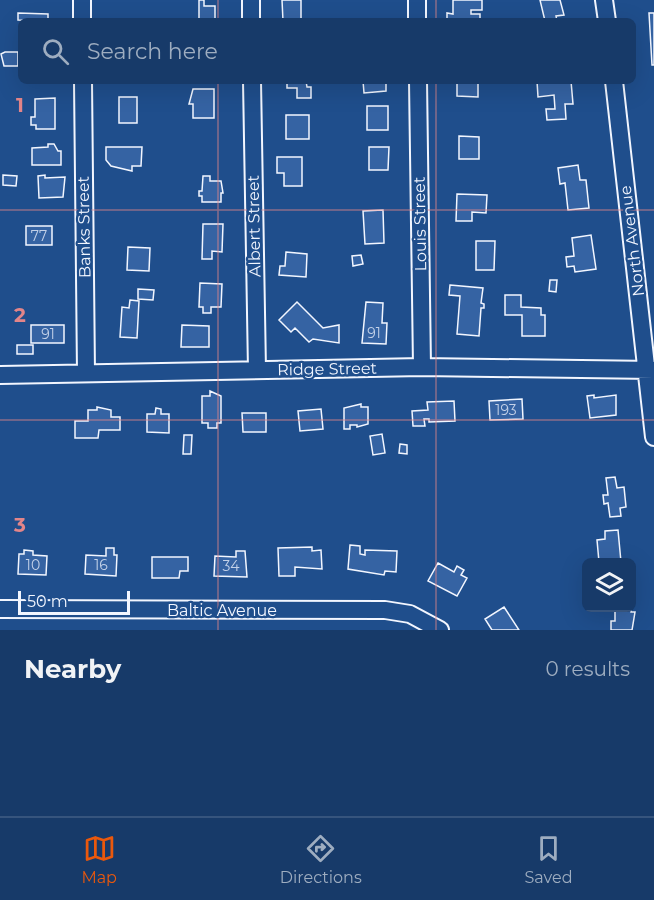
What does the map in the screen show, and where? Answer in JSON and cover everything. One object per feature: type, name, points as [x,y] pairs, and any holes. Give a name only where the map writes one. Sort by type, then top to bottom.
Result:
[{"type":"street","points":[[82,0],[82,18]]},
{"type":"street","points":[[251,0],[251,18]]},
{"type":"street","points":[[417,0],[417,18]]},
{"type":"street","points":[[604,0],[607,18]]},
{"type":"street","name":"Banks Street","points":[[83,84],[86,373]]},
{"type":"street","name":"Albert Street","points":[[252,84],[257,370]]},
{"type":"street","name":"Louis Street","points":[[418,84],[422,368]]},
{"type":"street","name":"North Avenue","points":[[614,84],[650,370],[654,437]]},
{"type":"street","name":"Ridge Street","points":[[0,375],[422,368],[650,370]]},
{"type":"street","name":"Baltic Avenue","points":[[0,609],[385,610],[410,614],[440,630]]},
{"type":"building","points":[[199,0],[204,0],[204,6],[215,6],[215,18],[199,18]]},
{"type":"building","points":[[282,0],[301,0],[301,18],[283,18]]},
{"type":"building","points":[[453,0],[482,0],[482,10],[471,10],[471,14],[480,14],[480,18],[447,18],[447,13],[453,14]]},
{"type":"building","points":[[540,0],[560,0],[564,15],[556,16],[556,18],[544,18]]},
{"type":"building","points":[[18,13],[48,14],[48,18],[18,18]]},
{"type":"building","points":[[649,13],[654,13],[654,65],[652,65]]},
{"type":"building","points":[[18,52],[18,66],[4,66],[1,54]]},
{"type":"building","points":[[287,84],[306,84],[307,87],[311,87],[311,98],[297,98],[297,88],[287,88]]},
{"type":"building","points":[[363,84],[386,84],[386,91],[364,93]]},
{"type":"building","points":[[457,84],[478,84],[478,97],[457,96]]},
{"type":"building","points":[[537,84],[571,84],[573,104],[565,104],[566,119],[547,120],[546,109],[555,109],[554,95],[538,97]]},
{"type":"building","points":[[193,89],[214,89],[214,118],[193,118],[193,104],[189,104]]},
{"type":"building","points":[[119,97],[137,97],[137,123],[119,123]]},
{"type":"building","points":[[55,98],[55,129],[36,129],[36,125],[31,125],[31,117],[35,117],[35,99]]},
{"type":"building","points":[[367,106],[388,106],[388,130],[367,130]]},
{"type":"building","points":[[286,115],[309,115],[309,139],[286,139]]},
{"type":"building","points":[[459,136],[479,137],[479,159],[459,159]]},
{"type":"building","points":[[48,144],[54,144],[58,151],[61,151],[61,165],[32,165],[32,148],[48,147]]},
{"type":"building","points":[[106,147],[142,147],[141,166],[132,166],[132,171],[111,166],[106,160]]},
{"type":"building","points":[[369,147],[389,147],[388,170],[369,170]]},
{"type":"building","points":[[277,157],[302,157],[302,186],[284,186],[284,173],[277,173]]},
{"type":"building","points":[[578,165],[580,180],[586,180],[589,208],[568,210],[565,183],[560,184],[558,168]]},
{"type":"building","points":[[3,175],[17,176],[16,186],[3,185]]},
{"type":"building","points":[[45,175],[45,178],[65,177],[63,197],[39,198],[38,176]]},
{"type":"building","points":[[203,176],[210,176],[210,181],[221,181],[223,193],[221,193],[221,202],[202,202],[199,191],[202,191]]},
{"type":"building","points":[[457,194],[487,195],[486,213],[472,212],[472,221],[456,221]]},
{"type":"building","points":[[383,210],[384,243],[365,244],[363,211]]},
{"type":"building","points":[[203,224],[223,224],[222,252],[212,251],[212,259],[202,259]]},
{"type":"building","points":[[26,226],[52,226],[52,245],[26,245]]},
{"type":"building","points":[[591,235],[596,269],[575,272],[574,266],[567,267],[566,257],[574,256],[572,238]]},
{"type":"building","points":[[476,241],[495,241],[494,270],[476,270]]},
{"type":"building","points":[[128,247],[150,248],[149,271],[127,270]]},
{"type":"building","points":[[286,252],[307,254],[306,277],[279,275],[280,266],[285,266]]},
{"type":"building","points":[[361,255],[363,264],[353,266],[352,256]]},
{"type":"building","points":[[550,280],[557,280],[556,292],[549,291]]},
{"type":"building","points":[[200,283],[222,284],[221,307],[211,307],[211,313],[203,313],[203,307],[199,307]]},
{"type":"building","points":[[450,285],[483,288],[481,303],[484,304],[484,308],[481,308],[479,336],[457,334],[460,296],[449,295]]},
{"type":"building","points":[[138,289],[154,290],[153,300],[138,299]]},
{"type":"building","points":[[505,295],[521,295],[521,307],[541,308],[541,315],[545,315],[545,336],[522,336],[522,315],[505,315]]},
{"type":"building","points":[[130,300],[139,301],[137,338],[120,337],[122,307],[129,308]]},
{"type":"building","points":[[297,302],[323,328],[339,325],[339,343],[313,339],[309,342],[295,328],[291,332],[279,320]]},
{"type":"building","points":[[366,302],[383,303],[382,323],[387,323],[386,344],[362,343]]},
{"type":"building","points":[[31,325],[64,325],[64,343],[31,343]]},
{"type":"building","points":[[182,325],[209,326],[209,347],[181,347]]},
{"type":"building","points":[[17,345],[33,345],[33,354],[17,354]]},
{"type":"building","points":[[210,391],[221,396],[221,423],[217,423],[217,428],[208,428],[208,423],[202,423],[202,396],[210,396]]},
{"type":"building","points":[[594,395],[594,398],[616,395],[616,415],[590,418],[587,396]]},
{"type":"building","points":[[522,399],[523,419],[490,420],[489,401]]},
{"type":"building","points":[[454,401],[455,421],[429,422],[429,419],[424,419],[425,426],[413,426],[412,411],[428,410],[427,402]]},
{"type":"building","points":[[361,404],[361,407],[368,407],[368,424],[357,427],[357,425],[350,425],[350,429],[344,429],[344,408]]},
{"type":"building","points":[[97,407],[111,410],[111,417],[120,417],[120,430],[99,430],[98,438],[75,438],[75,421],[88,421],[88,410],[97,410]]},
{"type":"building","points":[[156,408],[161,409],[161,414],[169,414],[169,433],[147,432],[147,414],[155,414]]},
{"type":"building","points":[[321,409],[323,429],[300,431],[298,411]]},
{"type":"building","points":[[242,413],[266,413],[266,432],[243,432]]},
{"type":"building","points":[[382,434],[385,453],[373,455],[370,436]]},
{"type":"building","points":[[184,435],[192,435],[191,454],[183,454]]},
{"type":"building","points":[[400,444],[407,445],[407,454],[399,453]]},
{"type":"building","points":[[615,477],[617,488],[624,487],[626,507],[620,508],[621,516],[610,517],[608,503],[604,504],[603,495],[608,495],[606,478]]},
{"type":"building","points":[[618,530],[621,558],[599,558],[597,540],[605,539],[605,531]]},
{"type":"building","points":[[350,545],[360,546],[360,554],[365,555],[365,550],[397,551],[396,572],[385,571],[384,575],[348,569]]},
{"type":"building","points":[[312,547],[312,551],[321,550],[322,569],[295,567],[295,576],[279,576],[278,548]]},
{"type":"building","points":[[106,548],[114,548],[114,555],[117,555],[116,576],[85,574],[86,555],[106,556]]},
{"type":"building","points":[[24,550],[33,551],[33,555],[47,556],[46,575],[18,574],[19,554],[24,554]]},
{"type":"building","points":[[236,551],[245,551],[247,577],[214,576],[215,556],[236,557]]},
{"type":"building","points":[[152,557],[188,557],[188,571],[180,571],[179,578],[152,578]]},
{"type":"building","points":[[438,563],[454,572],[457,566],[464,570],[461,575],[467,578],[457,596],[428,581]]},
{"type":"building","points":[[504,607],[519,630],[492,630],[485,619]]},
{"type":"building","points":[[615,612],[635,612],[632,630],[611,630],[611,621],[615,621]]}]
